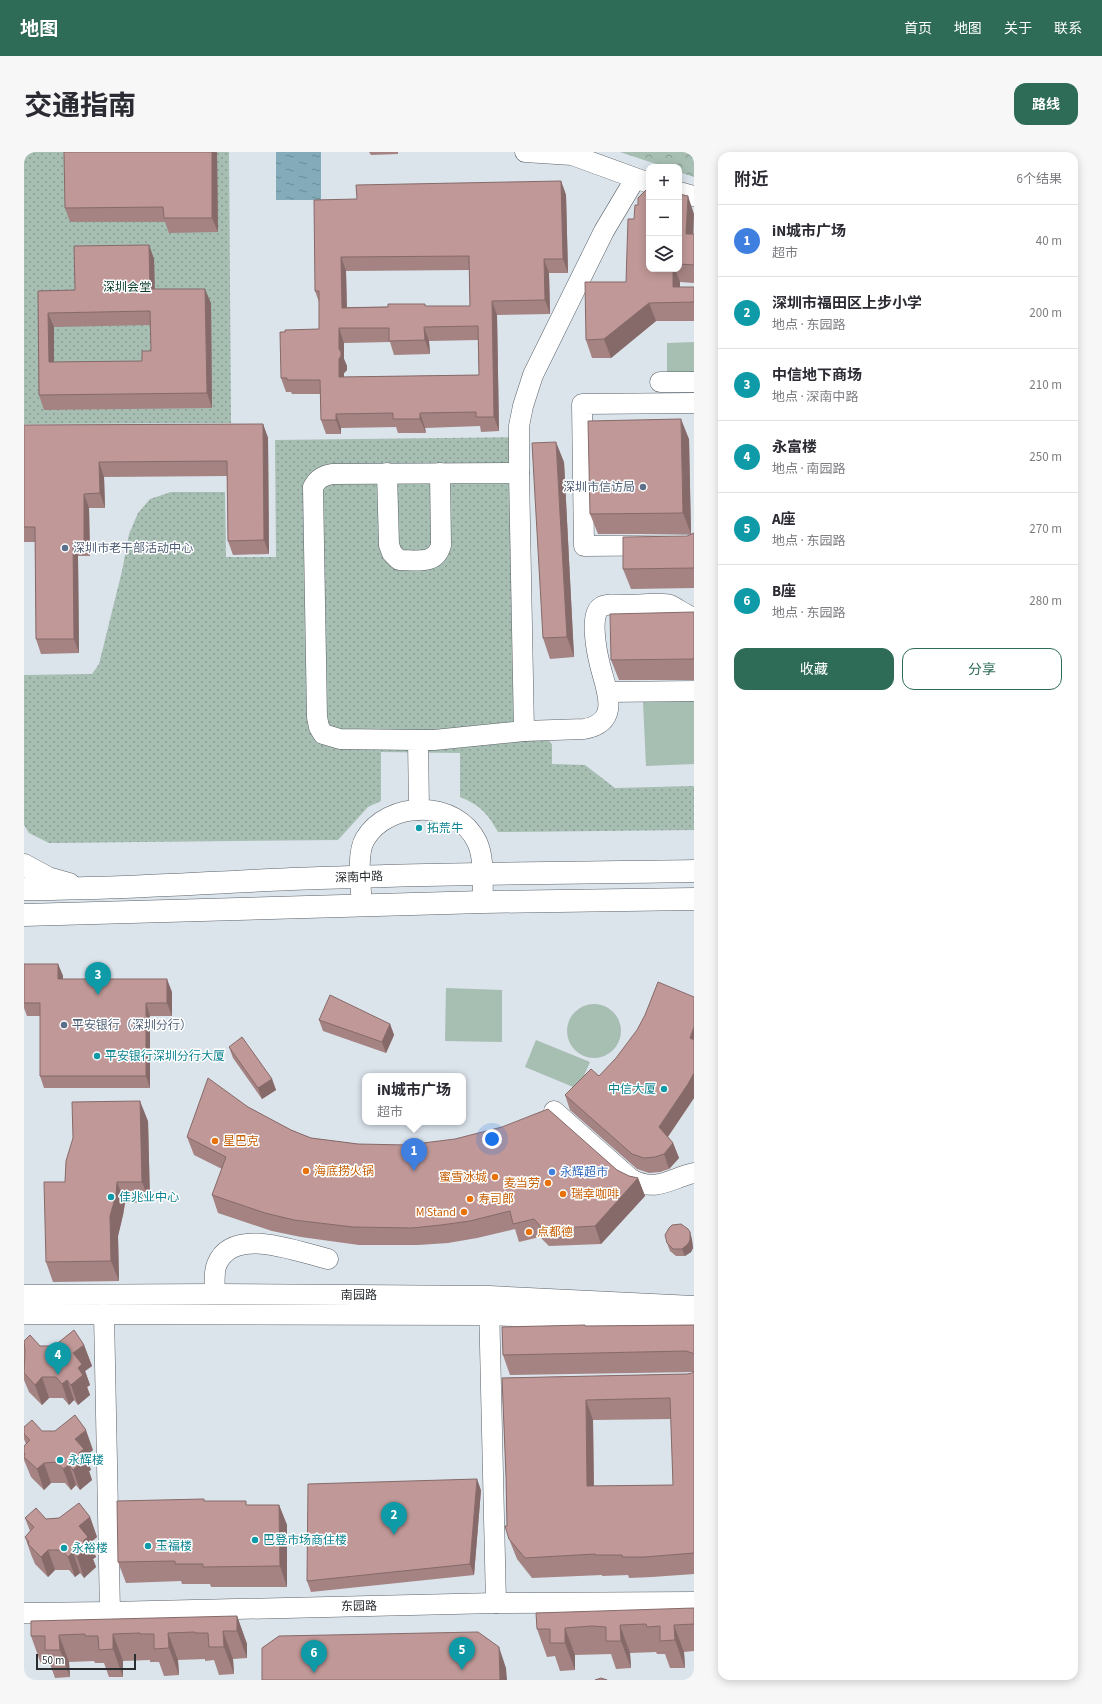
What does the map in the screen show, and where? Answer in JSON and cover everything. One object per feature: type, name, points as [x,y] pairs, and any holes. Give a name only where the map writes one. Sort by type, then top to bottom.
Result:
[{"type":"main road","points":[[24,865],[48,878],[90,890]]},
{"type":"main road","name":"深南中路","points":[[24,889],[90,890],[222,881],[361,876],[694,871]]},
{"type":"main road","points":[[24,915],[483,902],[694,899]]},
{"type":"main road","points":[[24,926],[43,918],[61,914]]},
{"type":"street","points":[[524,731],[518,472],[519,426],[523,406],[533,375],[604,231],[642,181],[572,154],[525,152]]},
{"type":"street","points":[[682,193],[694,196]]},
{"type":"street","points":[[660,382],[694,382]]},
{"type":"street","points":[[694,403],[582,404],[584,546],[694,545]]},
{"type":"street","points":[[518,472],[387,473],[323,476],[317,480],[313,487],[317,717],[319,727],[323,734],[340,739],[434,740],[524,731],[592,728],[602,720],[608,711],[609,701],[608,692],[600,665],[594,621],[596,611],[600,607],[612,605],[669,604],[694,618]]},
{"type":"street","points":[[387,473],[389,546],[392,553],[399,560],[432,559],[439,553],[441,545],[440,473]]},
{"type":"street","points":[[608,692],[694,691]]},
{"type":"street","points":[[418,740],[420,810]]},
{"type":"street","points":[[362,906],[362,847],[365,840],[372,831],[390,817],[409,811],[420,810],[450,816],[460,822],[476,840],[479,848],[482,874],[483,902]]},
{"type":"street","points":[[554,1111],[630,1180],[637,1183],[663,1184],[694,1171]]},
{"type":"street","points":[[214,1294],[214,1274],[217,1264],[221,1256],[228,1249],[238,1244],[249,1242],[262,1243],[328,1259]]},
{"type":"street","name":"南园路","points":[[24,1295],[214,1294],[490,1306],[694,1324]]},
{"type":"street","points":[[490,1306],[496,1603]]},
{"type":"street","name":"南园路","points":[[24,1314],[104,1314],[490,1306],[694,1306]]},
{"type":"street","points":[[104,1314],[110,1612]]},
{"type":"street","points":[[491,1387],[512,1386]]},
{"type":"street","name":"东园路","points":[[24,1613],[496,1603],[694,1602]]},
{"type":"green space","name":"深圳会堂","points":[[24,152],[229,152],[231,423],[24,424]]},
{"type":"green space","points":[[620,152],[694,152],[694,177],[682,173],[682,164],[656,164]]},
{"type":"green space","points":[[694,342],[694,373],[667,374],[667,343]]},
{"type":"green space","points":[[526,437],[530,724],[552,744],[552,764],[585,765],[615,788],[694,786],[694,830],[498,832],[491,820],[483,811],[473,803],[460,797],[460,753],[381,752],[381,801],[368,807],[338,840],[49,843],[29,833],[24,825],[24,675],[92,674],[99,664],[122,571],[129,534],[138,513],[150,499],[171,492],[225,492],[226,557],[276,557],[275,440]]},
{"type":"green space","points":[[694,700],[694,764],[646,766],[643,702]]},
{"type":"green space","points":[[446,988],[502,990],[502,1042],[445,1041]]},
{"type":"green space","points":[[594,1004],[604,1006],[613,1012],[619,1021],[621,1031],[619,1041],[613,1050],[604,1056],[594,1058],[584,1056],[575,1050],[569,1041],[567,1031],[569,1021],[575,1012],[584,1006]]},
{"type":"green space","points":[[536,1040],[590,1062],[578,1089],[525,1067]]},
{"type":"water","points":[[276,152],[321,152],[321,200],[276,200]]},
{"type":"building","points":[[64,152],[212,152],[212,218],[164,218],[163,207],[65,208]]},
{"type":"building","points":[[561,181],[563,259],[544,259],[545,300],[492,301],[494,417],[476,417],[476,412],[420,413],[420,419],[393,419],[393,413],[336,414],[336,420],[321,420],[320,380],[287,380],[287,378],[281,378],[280,332],[285,332],[285,330],[319,329],[319,291],[315,291],[314,200],[357,199],[356,185]],"holes":[[[469,256],[470,306],[388,304],[388,307],[342,308],[341,257]],[[478,326],[479,375],[339,377],[339,359],[341,356],[339,349],[339,328],[389,328],[389,341],[425,340],[424,327]]]},
{"type":"building","points":[[646,190],[646,272],[673,272],[673,287],[694,287],[694,302],[649,303],[604,339],[586,340],[585,282],[626,282],[628,219],[634,219],[635,205],[638,205],[638,198]]},
{"type":"building","points":[[682,195],[688,196],[686,234],[694,234],[694,265],[682,264]]},
{"type":"building","points":[[149,245],[150,289],[205,289],[207,393],[39,395],[38,291],[75,290],[74,246]],"holes":[[[150,311],[151,351],[142,351],[142,361],[49,362],[48,313]]]},
{"type":"building","name":"深圳市信访局","points":[[681,419],[683,513],[590,514],[588,421]]},
{"type":"building","name":"深圳市老干部活动中心","points":[[263,424],[264,540],[228,541],[227,461],[99,462],[100,493],[84,494],[84,542],[73,542],[74,639],[36,639],[35,527],[24,527],[24,425]]},
{"type":"building","points":[[556,442],[567,637],[543,638],[532,443]]},
{"type":"building","points":[[694,533],[694,568],[623,569],[623,537],[687,536]]},
{"type":"building","points":[[694,612],[694,659],[611,660],[610,614]]},
{"type":"building","points":[[24,964],[58,964],[58,979],[167,979],[167,1003],[146,1003],[146,1076],[40,1076],[40,1003],[24,1003]]},
{"type":"building","points":[[658,982],[694,997],[694,1027],[690,1038],[694,1040],[694,1073],[659,1127],[673,1143],[664,1154],[644,1158],[632,1154],[565,1095],[591,1069],[599,1076],[616,1058],[637,1030],[645,1015]]},
{"type":"building","points":[[330,995],[390,1024],[382,1042],[319,1020]]},
{"type":"building","points":[[242,1037],[272,1079],[258,1088],[229,1047]]},
{"type":"building","points":[[208,1078],[248,1107],[291,1130],[311,1138],[358,1144],[407,1145],[455,1139],[502,1127],[548,1109],[617,1170],[629,1176],[638,1178],[595,1226],[543,1229],[534,1219],[513,1224],[510,1211],[470,1221],[412,1228],[353,1227],[294,1220],[265,1213],[212,1195],[226,1157],[187,1137]]},
{"type":"building","name":"佳兆业中心","points":[[140,1101],[142,1182],[117,1182],[116,1195],[110,1216],[111,1261],[46,1262],[44,1182],[65,1182],[66,1161],[73,1138],[72,1102]]},
{"type":"building","points":[[681,1224],[690,1232],[690,1240],[682,1249],[673,1249],[667,1243],[665,1235],[672,1225]]},
{"type":"building","points":[[694,1325],[694,1354],[686,1351],[503,1355],[502,1327]]},
{"type":"building","points":[[74,1330],[84,1345],[73,1353],[82,1364],[78,1368],[83,1375],[71,1385],[67,1380],[62,1384],[56,1377],[42,1377],[35,1385],[24,1373],[24,1341],[30,1335],[40,1346],[54,1346]]},
{"type":"building","points":[[694,1371],[694,1553],[645,1557],[622,1557],[622,1555],[595,1554],[525,1558],[509,1539],[505,1526],[507,1526],[506,1476],[502,1378],[692,1373]],"holes":[[[670,1398],[673,1485],[587,1486],[586,1400]]]},
{"type":"building","points":[[75,1415],[86,1430],[75,1439],[84,1449],[79,1453],[85,1459],[73,1470],[69,1465],[63,1469],[57,1462],[44,1463],[37,1469],[24,1457],[24,1446],[30,1440],[24,1434],[24,1427],[32,1420],[42,1431],[55,1431]]},
{"type":"building","points":[[477,1479],[470,1564],[307,1581],[308,1484]]},
{"type":"building","points":[[204,1499],[204,1501],[246,1501],[246,1505],[279,1505],[280,1566],[203,1567],[203,1564],[175,1564],[175,1561],[118,1562],[117,1501]]},
{"type":"building","points":[[79,1503],[90,1517],[79,1526],[88,1537],[83,1541],[89,1547],[77,1557],[73,1552],[68,1557],[62,1550],[48,1550],[41,1557],[28,1544],[29,1542],[25,1537],[34,1527],[25,1518],[36,1508],[46,1519],[59,1518]]},
{"type":"building","points":[[694,1608],[694,1624],[674,1625],[675,1640],[660,1641],[660,1626],[647,1627],[646,1624],[620,1625],[621,1641],[606,1641],[606,1627],[592,1626],[565,1628],[565,1643],[550,1643],[550,1629],[537,1629],[536,1613]]},
{"type":"building","points":[[237,1616],[237,1631],[223,1631],[224,1647],[209,1647],[208,1633],[195,1632],[168,1633],[169,1648],[154,1649],[154,1634],[113,1634],[113,1649],[99,1650],[98,1636],[85,1636],[85,1634],[59,1635],[60,1650],[45,1650],[45,1636],[31,1636],[31,1621]]},
{"type":"building","points":[[478,1632],[499,1647],[500,1680],[262,1680],[262,1648],[279,1636]]},
{"type":"building","points":[[601,1678],[607,1680],[595,1680]]},
{"type":"place","name":"深圳市信访局","points":[[643,487]]},
{"type":"place","name":"深圳市老干部活动中心","points":[[65,548]]},
{"type":"place","name":"拓荒牛","points":[[419,828]]},
{"type":"place","name":"中信地下商场","points":[[98,995]]},
{"type":"place","name":"平安银行（深圳分行）","points":[[64,1025]]},
{"type":"place","name":"平安银行深圳分行大厦","points":[[97,1056]]},
{"type":"place","name":"中信大厦","points":[[664,1089]]},
{"type":"place","name":"星巴克","points":[[215,1141]]},
{"type":"place","name":"海底捞火锅","points":[[306,1171]]},
{"type":"place","name":"iN城市广场","points":[[414,1171]]},
{"type":"place","name":"永辉超市","points":[[552,1172]]},
{"type":"place","name":"蜜雪冰城","points":[[495,1177]]},
{"type":"place","name":"麦当劳","points":[[548,1183]]},
{"type":"place","name":"瑞幸咖啡","points":[[563,1194]]},
{"type":"place","name":"佳兆业中心","points":[[111,1197]]},
{"type":"place","name":"寿司郎","points":[[470,1199]]},
{"type":"place","name":"M Stand","points":[[464,1212]]},
{"type":"place","name":"点都德","points":[[529,1232]]},
{"type":"place","name":"永富楼","points":[[58,1375]]},
{"type":"place","name":"永辉楼","points":[[60,1460]]},
{"type":"place","name":"深圳市福田区上步小学","points":[[394,1535]]},
{"type":"place","name":"巴登市场商住楼","points":[[255,1540]]},
{"type":"place","name":"玉福楼","points":[[148,1546]]},
{"type":"place","name":"永裕楼","points":[[64,1548]]},
{"type":"place","name":"A座","points":[[462,1670]]},
{"type":"place","name":"B座","points":[[314,1673]]}]
